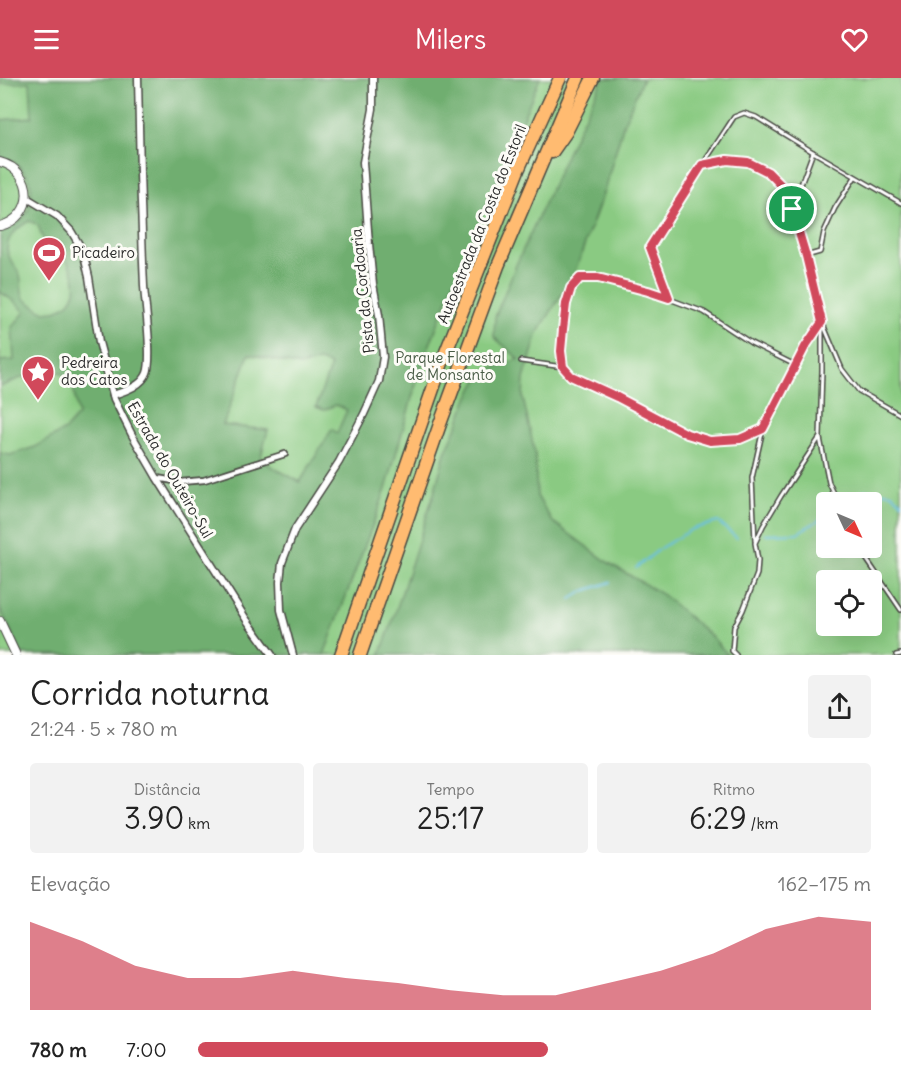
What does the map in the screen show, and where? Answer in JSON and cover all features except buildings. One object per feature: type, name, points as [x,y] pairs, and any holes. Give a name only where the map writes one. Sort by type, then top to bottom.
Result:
[{"type":"highway","name":"Autoestrada da Costa do Estoril","points":[[341,655],[444,357],[518,170],[560,78]]},
{"type":"highway","name":"Autoestrada da Costa do Estoril","points":[[360,655],[498,266],[578,78]]},
{"type":"highway","points":[[538,172],[566,132],[593,78]]},
{"type":"street","points":[[113,395],[140,383],[148,367],[138,78]]},
{"type":"street","name":"Pista da Cordoaria","points":[[293,655],[281,610],[282,563],[295,529],[339,462],[364,414],[379,381],[383,357],[373,284],[363,162],[374,108],[373,78]]},
{"type":"street","points":[[0,162],[9,165],[21,176],[25,183],[27,198],[19,216],[0,226]]},
{"type":"street","name":"Estrada do Outeiro-Sul","points":[[27,198],[57,216],[71,231],[83,250],[99,342],[113,395],[132,435],[157,478],[246,619],[272,655]]},
{"type":"street","points":[[157,478],[180,482],[204,480],[285,454]]},
{"type":"street","points":[[0,621],[16,655]]},
{"type":"lane","points":[[669,298],[650,247],[734,117],[744,113],[756,117],[901,203]]},
{"type":"lane","points":[[792,209],[813,152]]},
{"type":"lane","points":[[702,165],[727,160],[748,162],[768,172],[782,186],[792,209],[806,256],[822,322],[842,369],[859,391],[901,415]]},
{"type":"lane","points":[[806,256],[820,252],[824,232],[835,208],[855,177]]},
{"type":"lane","points":[[763,429],[740,439],[710,441],[687,434],[571,376],[563,367],[561,351],[566,304],[571,288],[580,278],[598,278],[669,298],[704,312],[751,343],[795,365]]},
{"type":"lane","points":[[736,655],[732,651],[734,627],[757,574],[752,478],[763,429],[795,365],[822,322]]},
{"type":"lane","points":[[822,322],[820,437],[829,483],[833,492]]},
{"type":"lane","points":[[520,361],[563,367]]},
{"type":"lane","points":[[755,543],[781,496],[820,437]]},
{"type":"lane","points":[[866,558],[901,610]]},
{"type":"lane","points":[[896,655],[901,654]]},
{"type":"green space","name":"Parque Florestal de Monsanto","points":[[0,78],[901,78],[901,655],[0,655]]},
{"type":"green space","points":[[0,78],[540,78],[452,287],[420,370],[386,489],[324,655],[22,655],[0,608],[0,453],[10,455],[35,447],[65,430],[78,415],[72,381],[58,372],[50,370],[35,373],[0,387],[0,361],[14,360],[12,327],[25,312],[0,292],[0,231],[14,226],[24,218],[30,207],[32,194],[30,182],[24,171],[14,162],[0,157],[0,120],[32,117],[30,82],[0,84]],"holes":[[[29,221],[38,225],[46,243],[58,245],[74,275],[75,291],[72,298],[56,311],[44,312],[24,298],[20,275],[8,254],[10,238],[16,230]],[[249,354],[300,366],[319,361],[331,365],[316,407],[324,410],[336,405],[347,410],[337,433],[332,429],[300,482],[260,460],[268,430],[223,425]]]},
{"type":"green space","points":[[603,78],[643,78],[624,123],[604,191],[573,277],[538,332],[524,379],[523,398],[535,454],[537,496],[552,521],[609,563],[663,595],[712,637],[728,655],[380,655],[445,453],[467,400],[483,371],[519,359],[494,337],[495,317],[516,265]]},
{"type":"waterway","points":[[860,492],[866,490],[892,493],[901,502]]},
{"type":"waterway","points":[[636,568],[662,547],[692,529],[718,522],[737,538]]},
{"type":"waterway","points":[[765,534],[797,533],[816,522]]},
{"type":"waterway","points":[[571,599],[584,591],[611,582]]},
{"type":"place","name":"Picadeiro","points":[[49,282]]},
{"type":"place","name":"Pedreira dos Catos","points":[[38,401]]},
{"type":"route","points":[[727,160],[748,162],[768,172],[782,186],[792,209],[822,322],[789,376],[763,429],[740,439],[710,441],[687,434],[571,376],[563,367],[561,351],[566,304],[571,288],[580,278],[598,278],[669,298],[650,247],[702,165],[727,160]]}]
